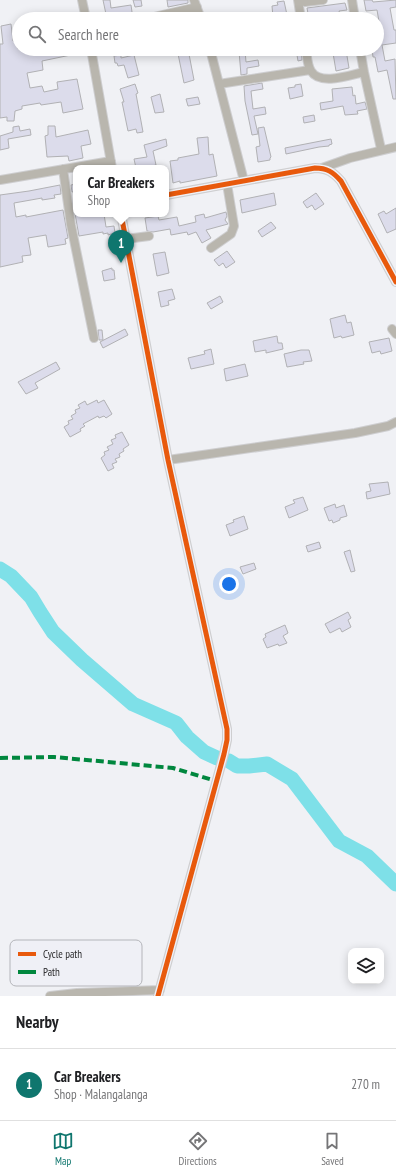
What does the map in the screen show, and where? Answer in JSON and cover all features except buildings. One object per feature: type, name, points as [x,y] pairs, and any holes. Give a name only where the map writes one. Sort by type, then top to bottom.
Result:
[{"type":"street","points":[[82,0],[85,12]]},
{"type":"street","points":[[300,12],[299,0],[305,2],[323,0]]},
{"type":"street","points":[[352,0],[354,12]]},
{"type":"street","points":[[167,12],[196,3]]},
{"type":"street","points":[[92,56],[112,164]]},
{"type":"street","points":[[212,56],[244,181]]},
{"type":"street","points":[[307,56],[310,70],[315,75],[322,78],[330,79],[364,72]]},
{"type":"street","points":[[361,56],[381,149]]},
{"type":"street","points":[[220,84],[310,70]]},
{"type":"street","points":[[169,194],[308,169],[322,168],[381,149],[396,147]]},
{"type":"street","points":[[0,180],[73,168]]},
{"type":"street","points":[[322,168],[332,172],[340,181],[396,282]]},
{"type":"street","points":[[63,169],[71,225],[94,338]]},
{"type":"street","points":[[211,248],[233,231],[234,226],[227,184]]},
{"type":"street","points":[[50,996],[77,992],[159,993],[227,740],[227,729],[168,460],[122,217]]},
{"type":"street","points":[[126,239],[149,236]]},
{"type":"street","points":[[168,460],[355,434],[388,426],[396,422]]},
{"type":"waterway","points":[[0,569],[11,576],[31,597],[53,632],[82,660],[133,704],[176,723],[187,737],[204,752],[217,758]]},
{"type":"waterway","points":[[229,761],[237,766],[267,764],[292,779],[339,841],[367,856],[396,884]]},
{"type":"marked path","points":[[0,758],[54,757],[173,768],[216,781]]},
{"type":"cycle path","points":[[169,194],[315,168],[326,170],[335,175],[341,181],[396,282]]},
{"type":"cycle path","points":[[122,217],[168,460],[227,729],[227,740],[224,754],[158,996]]},
{"type":"place","name":"Car Breakers","points":[[121,263]]}]
